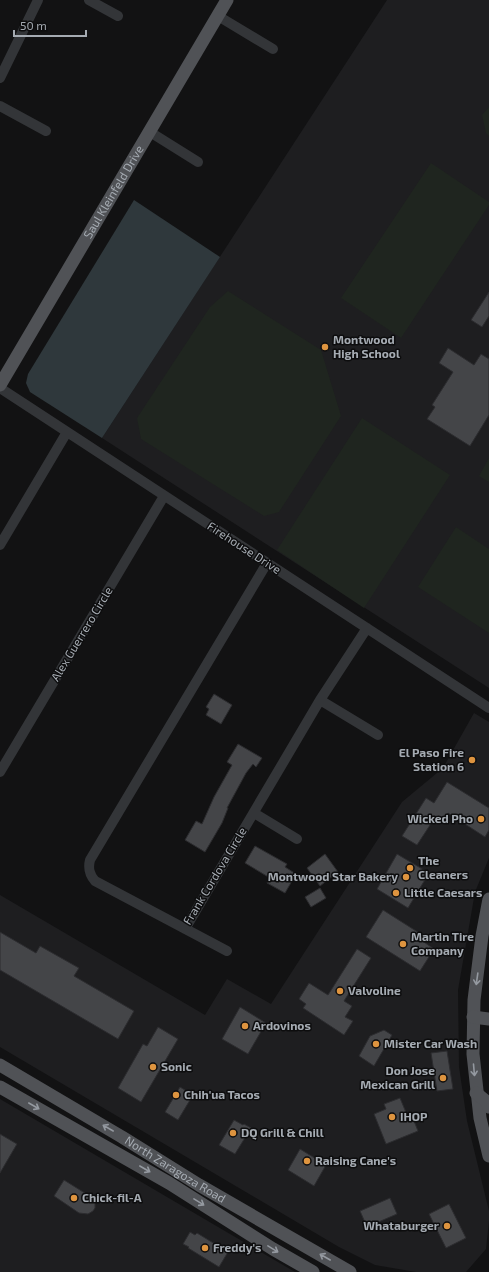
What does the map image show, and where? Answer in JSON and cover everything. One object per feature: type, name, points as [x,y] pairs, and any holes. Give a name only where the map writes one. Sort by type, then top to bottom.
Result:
[{"type":"main road","name":"Saul Kleinfeld Drive","points":[[0,385],[227,0]]},
{"type":"main road","points":[[489,900],[482,936],[473,1017],[472,1054],[480,1118],[489,1156]]},
{"type":"main road","points":[[473,1017],[489,1019]]},
{"type":"main road","name":"North Zaragoza Road","points":[[0,1065],[122,1137],[206,1189],[350,1272]]},
{"type":"main road","name":"North Zaragoza Road","points":[[0,1086],[169,1183],[273,1249],[313,1272]]},
{"type":"main road","points":[[476,1093],[487,1102],[489,1107]]},
{"type":"street","points":[[0,78],[38,0]]},
{"type":"street","points":[[89,0],[118,16]]},
{"type":"street","points":[[218,16],[273,49]]},
{"type":"street","points":[[0,106],[46,131]]},
{"type":"street","points":[[150,132],[198,162]]},
{"type":"street","name":"Firehouse Drive","points":[[0,388],[489,708]]},
{"type":"street","points":[[0,545],[67,432]]},
{"type":"street","name":"Alex Guerrero Circle","points":[[0,772],[164,496]]},
{"type":"street","name":"Frank Cordova Circle","points":[[267,563],[90,860],[88,867],[95,881],[185,929],[320,700],[367,628]]},
{"type":"street","points":[[320,700],[378,735]]},
{"type":"street","points":[[254,813],[297,839]]},
{"type":"street","points":[[185,929],[227,951]]},
{"type":"shaded area","name":"Montwood High School","points":[[387,0],[489,0],[489,688],[102,438]]},
{"type":"shaded area","points":[[489,107],[489,136],[486,133],[482,115]]},
{"type":"shaded area","points":[[431,163],[489,202],[489,205],[401,338],[341,298]]},
{"type":"shaded area","points":[[134,200],[220,257],[102,438],[30,392],[26,383],[28,374]]},
{"type":"shaded area","points":[[228,291],[321,350],[341,416],[279,512],[264,516],[141,439],[137,418],[210,307]]},
{"type":"shaded area","points":[[362,418],[450,475],[364,608],[277,550]]},
{"type":"shaded area","points":[[489,458],[489,482],[479,476]]},
{"type":"shaded area","points":[[456,527],[489,549],[489,633],[418,587]]},
{"type":"shaded area","points":[[474,713],[489,722],[489,858],[475,892],[458,990],[459,1067],[467,1121],[489,1211],[489,1221],[486,1249],[466,1272],[416,1272],[375,1265],[339,1247],[0,1047],[0,895],[205,1015],[227,979],[271,1004],[402,802],[443,768]]},
{"type":"shaded area","points":[[0,1099],[295,1272],[0,1272]]},
{"type":"building","points":[[489,292],[489,316],[482,327],[471,320]]},
{"type":"building","points":[[448,348],[474,365],[481,354],[489,359],[489,415],[470,446],[427,419],[435,407],[432,405],[453,372],[439,363]]},
{"type":"building","points":[[214,694],[232,705],[221,724],[206,715],[209,709],[206,707]]},
{"type":"building","points":[[238,744],[262,758],[256,767],[253,764],[246,773],[227,808],[222,823],[205,852],[185,840],[196,821],[202,824],[214,797],[232,765],[227,762]]},
{"type":"building","points":[[447,782],[489,808],[489,830],[485,837],[448,813],[443,821],[436,816],[417,845],[402,836],[426,798],[434,803]]},
{"type":"building","points":[[255,846],[287,864],[285,867],[296,874],[285,893],[267,883],[270,878],[245,863]]},
{"type":"building","points":[[325,854],[338,872],[320,886],[307,868]]},
{"type":"building","points":[[397,854],[429,873],[408,908],[377,889]]},
{"type":"building","points":[[320,888],[326,898],[311,907],[305,897]]},
{"type":"building","name":"Martin Tire Company","points":[[383,910],[424,936],[421,940],[434,949],[420,971],[366,937]]},
{"type":"building","points":[[0,932],[36,953],[40,946],[79,968],[74,976],[134,1011],[118,1039],[0,970]]},
{"type":"building","name":"Valvoline","points":[[357,949],[371,958],[344,1001],[352,1006],[345,1017],[353,1021],[344,1035],[303,1008],[306,1004],[299,999],[309,983],[328,995]]},
{"type":"building","points":[[240,1007],[266,1023],[248,1054],[222,1039]]},
{"type":"building","name":"Sonic","points":[[158,1027],[178,1039],[141,1102],[118,1088],[143,1044],[147,1046]]},
{"type":"building","name":"Mister Car Wash","points":[[384,1030],[392,1035],[374,1066],[359,1056],[370,1036]]},
{"type":"building","name":"Don Jose Mexican Grill","points":[[447,1051],[453,1089],[437,1091],[431,1053]]},
{"type":"building","points":[[180,1087],[193,1095],[178,1120],[165,1112]]},
{"type":"building","name":"IHOP","points":[[400,1098],[410,1122],[414,1121],[418,1131],[386,1144],[374,1114],[386,1109],[384,1104]]},
{"type":"building","points":[[234,1120],[251,1128],[235,1154],[219,1145]]},
{"type":"building","points":[[0,1134],[17,1144],[0,1173]]},
{"type":"building","points":[[300,1149],[326,1165],[314,1186],[288,1170]]},
{"type":"building","name":"Chick-fil-A","points":[[64,1180],[88,1195],[95,1203],[95,1208],[93,1211],[88,1214],[79,1213],[54,1196]]},
{"type":"building","points":[[390,1198],[397,1214],[367,1227],[360,1211]]},
{"type":"building","name":"Whataburger","points":[[449,1204],[466,1238],[446,1248],[429,1214]]},
{"type":"building","points":[[190,1232],[195,1235],[197,1233],[228,1252],[219,1267],[183,1244]]},
{"type":"place","name":"Montwood High School","points":[[325,347]]},
{"type":"place","name":"El Paso Fire Station 6","points":[[472,760]]},
{"type":"place","name":"Wicked Pho","points":[[481,819]]},
{"type":"place","name":"The Cleaners","points":[[410,868]]},
{"type":"place","name":"Montwood Star Bakery","points":[[406,877]]},
{"type":"place","name":"Little Caesars","points":[[396,893]]},
{"type":"place","name":"Martin Tire Company","points":[[403,944]]},
{"type":"place","name":"Valvoline","points":[[340,991]]},
{"type":"place","name":"Ardovinos","points":[[245,1026]]},
{"type":"place","name":"Mister Car Wash","points":[[376,1044]]},
{"type":"place","name":"Sonic","points":[[153,1067]]},
{"type":"place","name":"Don Jose Mexican Grill","points":[[443,1078]]},
{"type":"place","name":"Chih'ua Tacos","points":[[176,1095]]},
{"type":"place","name":"IHOP","points":[[392,1117]]},
{"type":"place","name":"DQ Grill & Chill","points":[[233,1133]]},
{"type":"place","name":"Raising Cane's","points":[[307,1161]]},
{"type":"place","name":"Chick-fil-A","points":[[74,1198]]},
{"type":"place","name":"Whataburger","points":[[447,1226]]},
{"type":"place","name":"Freddy's","points":[[205,1248]]}]
